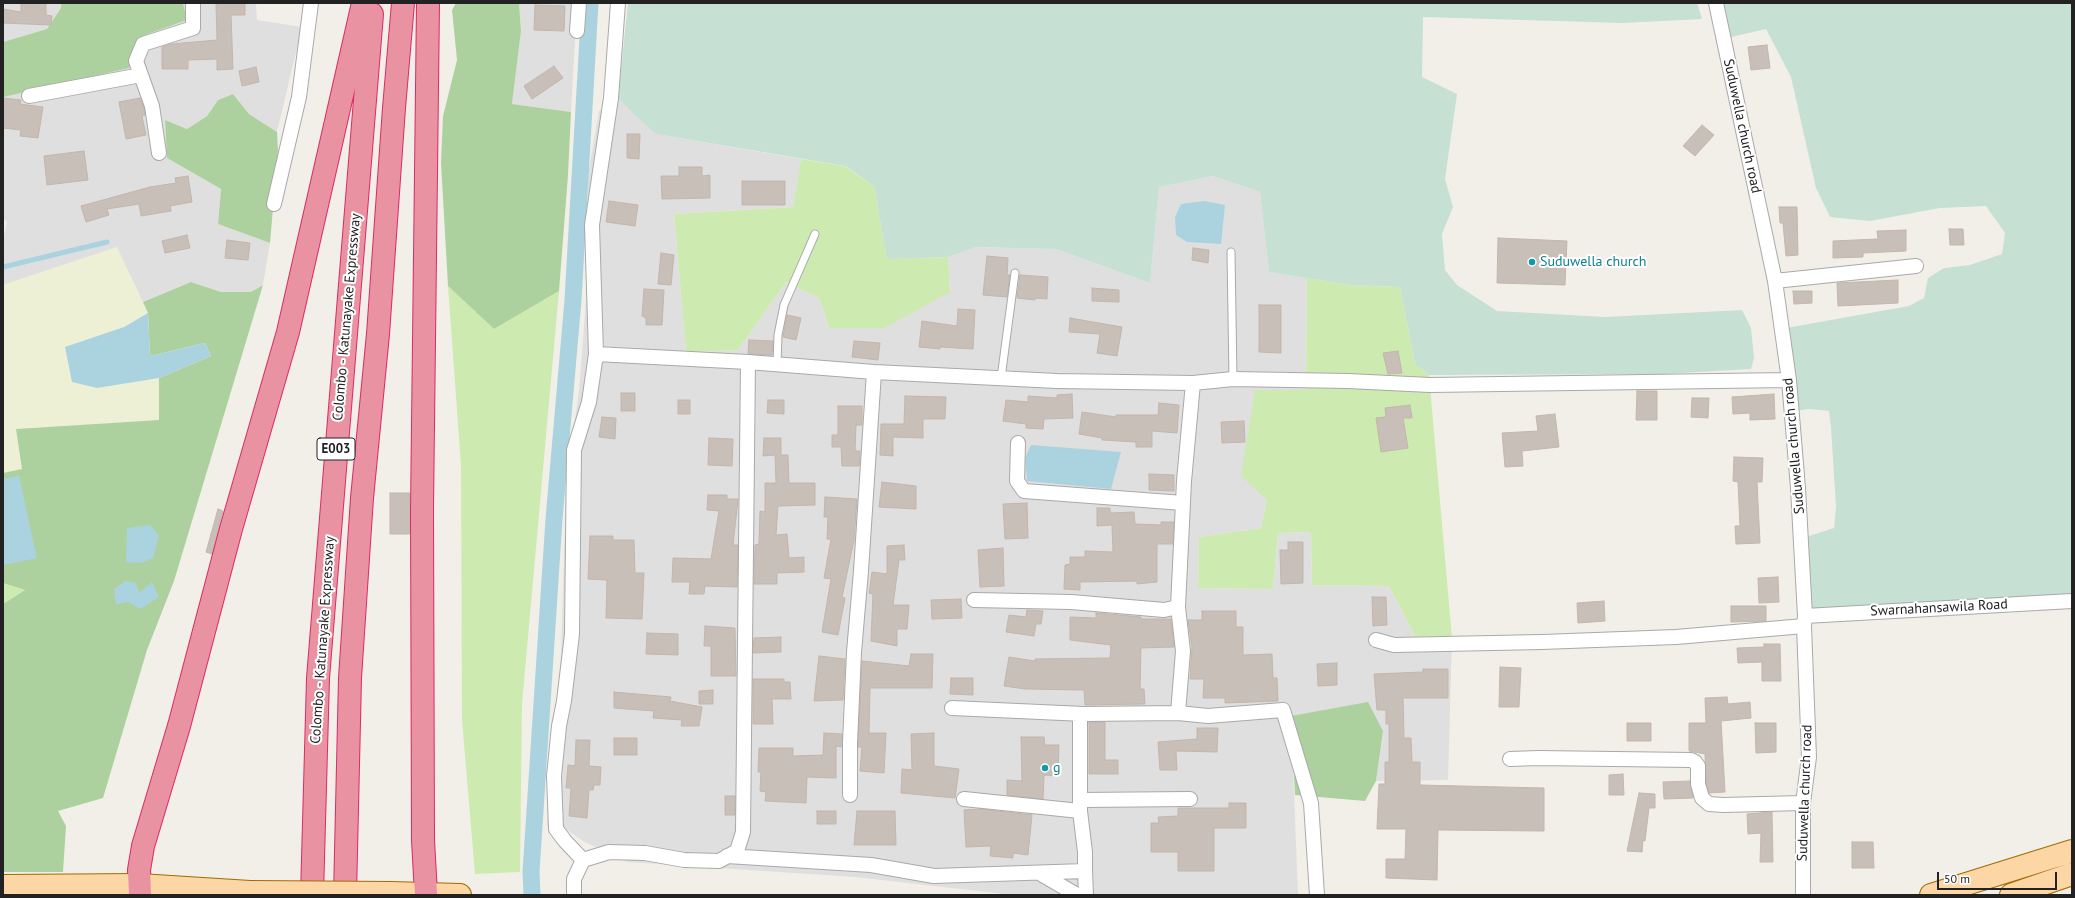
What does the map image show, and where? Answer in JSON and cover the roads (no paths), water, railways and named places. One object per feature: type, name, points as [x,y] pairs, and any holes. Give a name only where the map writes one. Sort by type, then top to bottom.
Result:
[{"type":"highway","points":[[139,890],[139,870],[145,841],[180,726],[234,521],[288,332],[363,3]]},
{"type":"highway","name":"Colombo - Katunayake Expressway","points":[[312,895],[318,678],[373,3]]},
{"type":"highway","name":"Colombo - Katunayake Expressway","points":[[345,895],[350,678],[362,498],[378,334],[403,3]]},
{"type":"highway","points":[[426,894],[423,832],[422,509],[428,3]]},
{"type":"main road","points":[[1931,895],[2072,851]]},
{"type":"main road","points":[[2011,895],[2072,874]]},
{"type":"main road","points":[[3,886],[49,890],[460,895]]},
{"type":"street","points":[[159,154],[152,106],[136,61],[144,44],[193,28],[193,3]]},
{"type":"street","points":[[274,204],[299,97],[311,3]]},
{"type":"street","points":[[577,31],[579,3]]},
{"type":"street","points":[[583,860],[565,842],[556,829],[554,776],[559,726],[564,701],[572,634],[574,450],[589,402],[596,354],[592,225],[611,98],[618,3]]},
{"type":"street","name":"Suduwella church road","points":[[1716,3],[1775,281],[1789,380],[1798,488],[1809,758],[1803,803],[1803,895]]},
{"type":"street","points":[[29,96],[141,75]]},
{"type":"street","points":[[1775,281],[1916,266]]},
{"type":"street","points":[[596,354],[748,362],[874,372],[1001,378],[1194,383],[1233,379],[1348,380],[1430,385],[1789,380]]},
{"type":"street","points":[[574,895],[574,880],[583,860],[609,852],[645,853],[684,860],[719,860],[737,851],[743,832],[748,362]]},
{"type":"street","points":[[850,795],[850,743],[854,652],[861,571],[874,372]]},
{"type":"street","points":[[1178,713],[1183,651],[1178,607],[1183,503],[1194,383]]},
{"type":"street","points":[[1018,443],[1017,481],[1024,491],[1183,503]]},
{"type":"street","points":[[974,600],[1071,602],[1164,610],[1178,607]]},
{"type":"street","name":"Swarnahansawila Road","points":[[1376,640],[1394,645],[1676,637],[1804,621],[2072,601]]},
{"type":"street","points":[[952,708],[1080,714],[1178,713],[1208,716],[1283,710],[1311,803],[1317,895]]},
{"type":"street","points":[[1080,714],[1080,806],[1085,852],[1086,895]]},
{"type":"street","points":[[1510,759],[1691,760],[1698,766],[1698,784],[1702,798],[1709,804],[1803,803]]},
{"type":"street","points":[[964,799],[1080,806],[1190,799]]},
{"type":"street","points":[[727,856],[872,865],[934,876],[1041,874],[1086,871]]},
{"type":"street","points":[[1041,874],[1077,895]]},
{"type":"lane","points":[[777,365],[778,335],[784,305],[815,234]]},
{"type":"lane","points":[[1231,252],[1233,379]]},
{"type":"lane","points":[[1001,378],[1015,273]]},
{"type":"water","points":[[1204,201],[1225,205],[1221,244],[1187,242],[1176,235],[1175,217],[1181,204]]},
{"type":"water","points":[[148,313],[150,356],[205,343],[211,356],[159,378],[97,388],[72,382],[65,347],[124,327]]},
{"type":"water","points":[[1031,445],[1121,452],[1111,489],[1027,481],[1025,458]]},
{"type":"water","points":[[19,476],[37,558],[3,565],[3,479]]},
{"type":"water","points":[[150,525],[159,535],[153,558],[141,563],[126,562],[127,528]]},
{"type":"water","points":[[125,581],[136,583],[139,593],[152,582],[159,597],[140,609],[129,602],[116,604],[114,589]]},
{"type":"waterway","points":[[532,895],[531,872],[554,519],[573,300],[590,3]]},
{"type":"waterway","points":[[3,267],[107,242]]},
{"type":"place","name":"Suduwella church","points":[[1532,262]]},
{"type":"place","name":"g","points":[[1045,768]]}]
